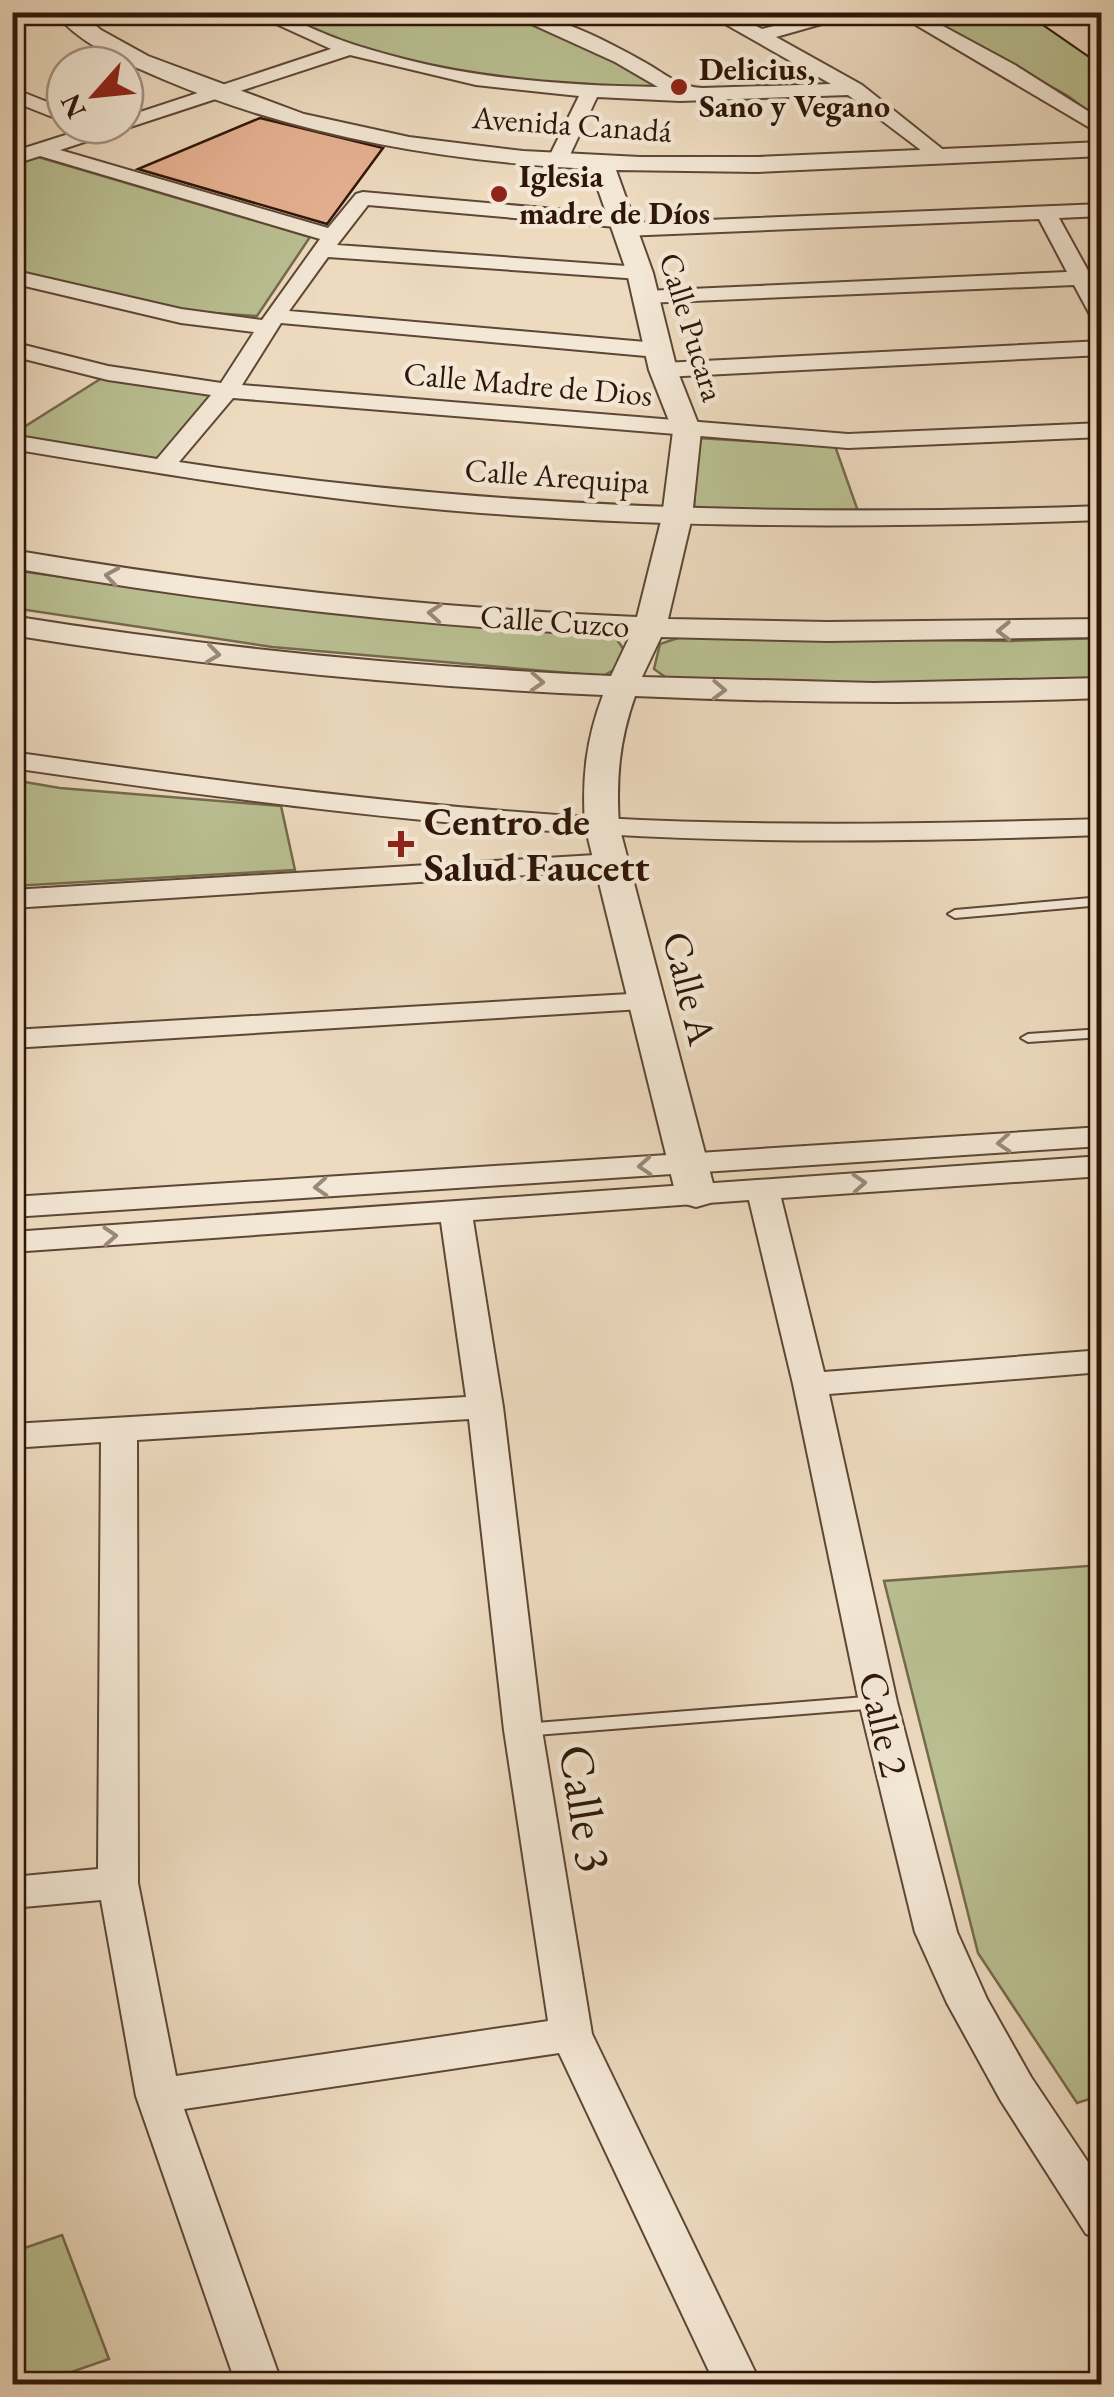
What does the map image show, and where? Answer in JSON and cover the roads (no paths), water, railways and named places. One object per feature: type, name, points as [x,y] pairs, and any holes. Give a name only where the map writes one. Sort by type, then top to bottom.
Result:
[{"type":"highway","points":[[1041,12],[1063,22],[1102,50]]},
{"type":"street","name":"Avenida Canadá","points":[[66,12],[104,44],[218,94],[276,114],[398,141],[601,163],[691,164],[1102,149]]},
{"type":"street","points":[[259,12],[349,49],[476,79],[589,94],[681,96],[855,89]]},
{"type":"street","points":[[514,12],[618,58],[665,82],[681,96]]},
{"type":"street","points":[[713,12],[760,34],[855,89],[941,156]]},
{"type":"street","points":[[760,34],[855,12]]},
{"type":"street","points":[[903,12],[1008,69],[1102,129]]},
{"type":"street","points":[[145,116],[349,49]]},
{"type":"street","points":[[12,94],[45,108]]},
{"type":"street","points":[[558,159],[589,94]]},
{"type":"street","points":[[12,159],[53,145]]},
{"type":"street","points":[[40,150],[326,243],[642,285],[1080,278]]},
{"type":"street","name":"Calle Pucara","points":[[601,163],[642,285],[660,360],[688,431],[676,518],[650,627],[622,686]]},
{"type":"street","points":[[161,469],[228,391],[326,243],[363,198],[623,226],[1102,210]]},
{"type":"street","points":[[1046,212],[1102,317]]},
{"type":"street","points":[[12,276],[181,316],[660,360],[1102,348]]},
{"type":"street","name":"Calle Madre de Dios","points":[[12,349],[108,373],[228,391],[688,431],[848,441],[1102,430]]},
{"type":"street","points":[[12,464],[24,444]]},
{"type":"street","name":"Calle Arequipa","points":[[24,444],[161,469],[354,493],[676,518],[884,522],[1102,513]]},
{"type":"street","name":"Calle Cuzco","points":[[12,560],[302,600],[650,627],[820,632],[1102,628]]},
{"type":"street","name":"Calle Cuzco","points":[[12,625],[356,669],[622,686],[819,694],[1102,688]]},
{"type":"street","name":"Calle A","points":[[622,686],[604,735],[599,783],[602,826],[692,1179]]},
{"type":"street","points":[[12,760],[415,810],[602,826],[877,831],[1102,828]]},
{"type":"street","points":[[12,899],[612,864]]},
{"type":"street","points":[[12,1039],[647,1002]]},
{"type":"street","points":[[12,1242],[456,1213],[692,1179],[1102,1136]]},
{"type":"street","points":[[12,1208],[692,1179],[762,1190],[1102,1166]]},
{"type":"street","name":"Calle 2","points":[[762,1190],[810,1384],[878,1702],[936,1932],[968,2003],[1016,2089],[1102,2221]]},
{"type":"street","name":"Calle 3","points":[[456,1213],[485,1408],[523,1730],[571,2034],[738,2384]]},
{"type":"street","points":[[810,1384],[1102,1361]]},
{"type":"street","points":[[12,1436],[485,1408]]},
{"type":"street","points":[[119,1429],[118,1883],[158,2096],[259,2384]]},
{"type":"street","points":[[12,1893],[118,1883]]},
{"type":"street","points":[[158,2096],[571,2034]]},
{"type":"lane","points":[[955,914],[1102,901]]},
{"type":"lane","points":[[1028,1038],[1102,1033]]},
{"type":"lane","points":[[523,1730],[878,1702]]},
{"type":"place","name":"Delicius, Sano y Vegano","points":[[679,87]]},
{"type":"place","name":"Iglesia madre de Díos","points":[[499,194]]},
{"type":"place","name":"Centro de Salud Faucett","points":[[401,844]]}]
